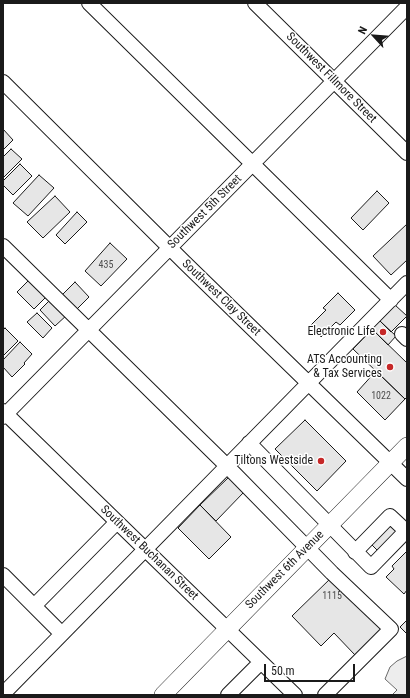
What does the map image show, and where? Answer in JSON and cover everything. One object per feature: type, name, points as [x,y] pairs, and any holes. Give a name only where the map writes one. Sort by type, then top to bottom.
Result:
[{"type":"main road","name":"Southwest 6th Avenue","points":[[163,695],[407,446]]},
{"type":"street","points":[[89,3],[391,300]]},
{"type":"street","name":"Southwest Fillmore Street","points":[[255,3],[407,153]]},
{"type":"street","name":"Southwest 5th Street","points":[[4,414],[407,8]]},
{"type":"street","name":"Southwest Clay Street","points":[[3,82],[308,384],[407,479]]},
{"type":"street","points":[[3,246],[227,466],[307,548],[391,629],[325,695]]},
{"type":"street","points":[[3,694],[407,283]]},
{"type":"street","name":"Southwest Buchanan Street","points":[[4,414],[146,549],[295,695]]},
{"type":"street","points":[[250,443],[355,552],[371,568],[406,530],[390,516],[355,552]]},
{"type":"street","points":[[34,606],[117,522]]},
{"type":"street","points":[[3,575],[62,634]]},
{"type":"street","points":[[228,695],[261,662]]},
{"type":"shaded area","points":[[407,656],[407,695],[392,695],[397,690],[385,679],[390,667],[397,661]]},
{"type":"building","points":[[3,129],[13,140],[3,150]]},
{"type":"building","points":[[11,149],[22,159],[3,178],[3,157]]},
{"type":"building","points":[[20,164],[32,176],[13,195],[3,185],[3,181]]},
{"type":"building","points":[[39,175],[54,188],[28,216],[13,203]]},
{"type":"building","points":[[377,191],[389,203],[363,230],[351,218]]},
{"type":"building","points":[[55,196],[70,212],[43,238],[27,222]]},
{"type":"building","points":[[77,212],[87,222],[65,244],[56,235]]},
{"type":"building","points":[[407,224],[407,260],[391,275],[373,256]]},
{"type":"building","points":[[110,243],[127,259],[101,286],[85,271]]},
{"type":"building","points":[[30,279],[48,295],[34,309],[17,292]]},
{"type":"building","points":[[75,282],[89,297],[73,313],[59,298]]},
{"type":"building","points":[[338,293],[355,310],[340,325],[336,322],[321,337],[310,326],[326,310],[323,308]]},
{"type":"building","points":[[52,298],[68,314],[55,326],[40,310]]},
{"type":"building","points":[[395,305],[407,316],[391,332],[380,321]]},
{"type":"building","points":[[37,313],[52,328],[43,338],[27,322]]},
{"type":"building","points":[[380,321],[396,336],[388,345],[372,329]]},
{"type":"building","points":[[5,328],[18,341],[3,356],[3,330]]},
{"type":"building","name":"ATS Accounting & Tax Services","points":[[372,329],[407,363],[407,397],[405,399],[353,349]]},
{"type":"building","points":[[20,342],[32,354],[24,363],[25,364],[12,377],[3,367],[3,360]]},
{"type":"building","points":[[376,371],[405,399],[385,420],[357,392]]},
{"type":"building","points":[[305,420],[346,461],[317,491],[275,449]]},
{"type":"building","points":[[229,477],[244,492],[216,521],[200,505]]},
{"type":"building","points":[[200,505],[231,537],[209,559],[178,528]]},
{"type":"building","points":[[389,519],[399,529],[378,551],[368,541]]},
{"type":"building","points":[[407,551],[407,590],[404,594],[386,577],[394,569],[392,566]]},
{"type":"building","points":[[332,577],[382,628],[355,655],[334,633],[321,646],[292,616]]},
{"type":"building","points":[[407,620],[407,634],[400,627]]},
{"type":"place","name":"Electronic Life","points":[[383,332]]},
{"type":"place","name":"ATS Accounting & Tax Services","points":[[390,367]]},
{"type":"place","name":"Tiltons Westside","points":[[321,461]]}]
